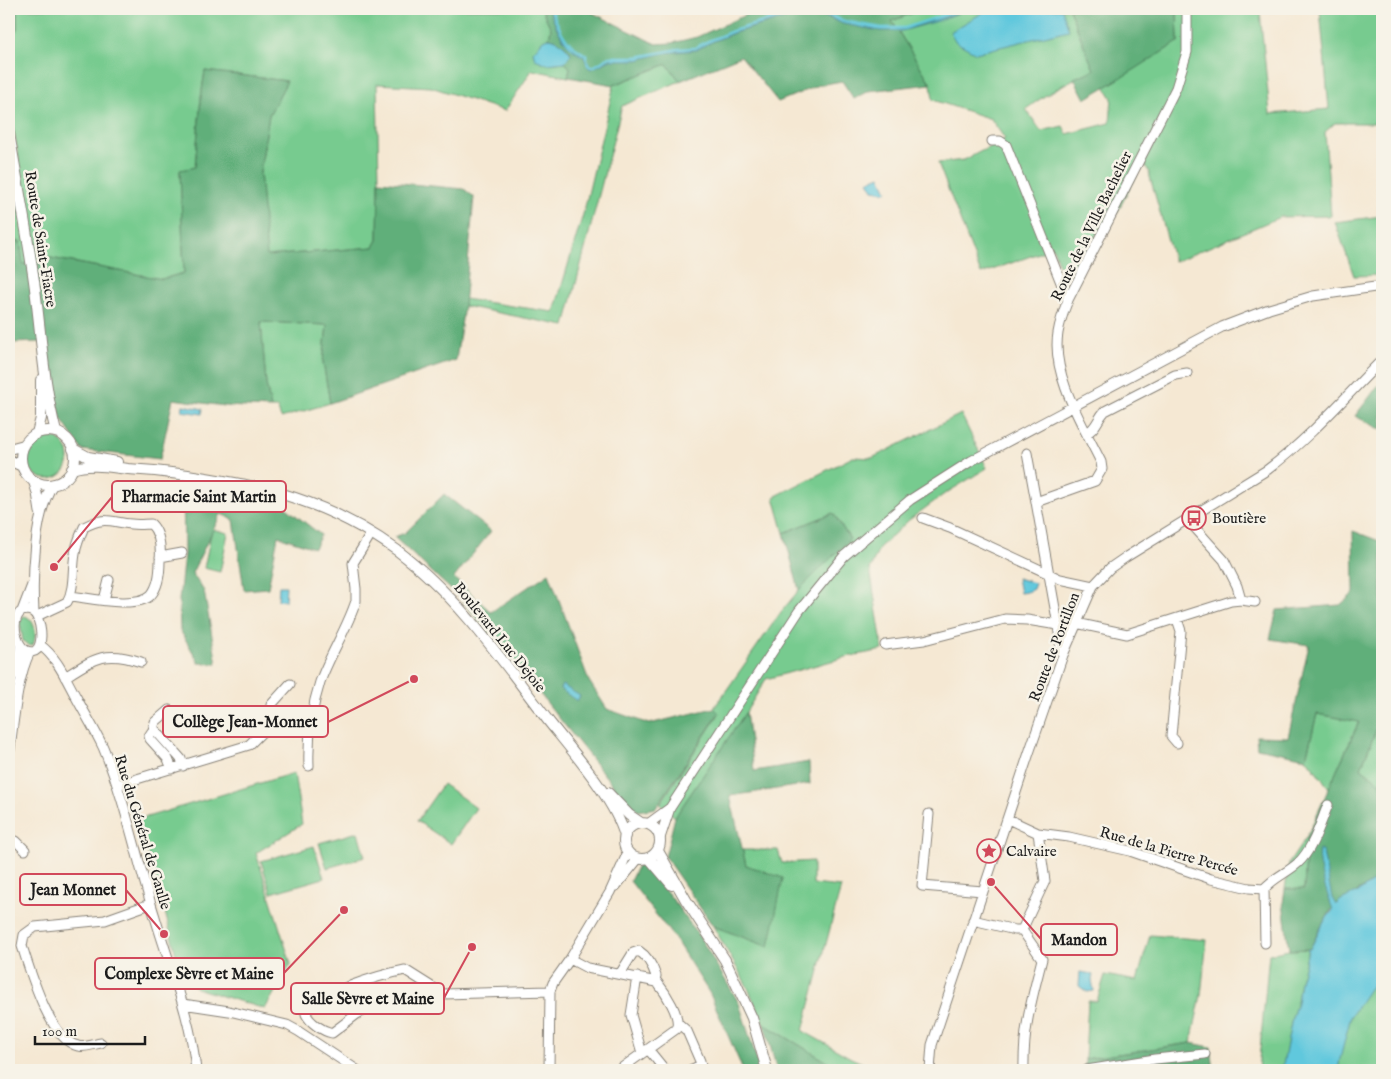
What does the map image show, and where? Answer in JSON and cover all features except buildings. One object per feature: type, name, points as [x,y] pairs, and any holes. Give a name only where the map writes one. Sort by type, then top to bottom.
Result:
[{"type":"main road","name":"Route de Saint-Fiacre","points":[[9,134],[28,238],[41,349],[56,432]]},
{"type":"main road","name":"Route de Saint-Fiacre","points":[[37,433],[41,418],[41,349]]},
{"type":"main road","points":[[42,431],[56,432],[67,439],[73,450],[74,460],[72,468],[65,478],[54,484],[42,484],[33,480],[27,474],[22,466],[21,452],[29,439],[37,433],[42,431]]},
{"type":"main road","points":[[9,449],[24,445]]},
{"type":"main road","name":"Boulevard Luc Dejoie","points":[[73,450],[88,457],[237,483],[296,498],[335,514],[399,552],[442,590],[474,626],[590,775],[621,821],[625,836]]},
{"type":"main road","points":[[9,460],[22,466]]},
{"type":"main road","name":"Boulevard Luc Dejoie","points":[[72,468],[90,466],[172,472]]},
{"type":"main road","name":"Boulevard Luc Dejoie","points":[[590,775],[629,815],[644,824]]},
{"type":"main road","points":[[644,824],[655,828],[660,838],[660,845],[658,851],[649,858],[638,859],[628,852],[625,847],[625,836],[632,826],[644,824]]},
{"type":"main road","points":[[658,851],[686,900],[725,960],[739,988],[752,1018],[767,1070]]},
{"type":"main road","points":[[649,858],[686,900]]},
{"type":"street","name":"Route de la Ville Bachelier","points":[[1036,502],[1095,482],[1102,469],[1101,462],[1063,384],[1057,334],[1068,300],[1176,88],[1187,52],[1187,9]]},
{"type":"street","points":[[992,141],[1000,141],[1006,145],[1068,300]]},
{"type":"street","points":[[660,838],[670,808],[799,611],[844,556],[910,500],[971,462],[1222,327],[1269,309],[1313,296],[1382,287]]},
{"type":"street","name":"Route de Portillon","points":[[930,1070],[932,1046],[1029,753],[1076,623],[1093,586],[1118,563],[1287,456],[1307,438],[1382,360]]},
{"type":"street","points":[[1087,433],[1096,427],[1099,417],[1105,411],[1176,374],[1187,373]]},
{"type":"street","points":[[1027,453],[1061,650],[1064,655]]},
{"type":"street","points":[[33,480],[41,518]]},
{"type":"street","points":[[17,699],[20,645],[14,621],[16,616],[22,611],[32,585],[41,518],[47,494],[54,484]]},
{"type":"street","points":[[923,518],[1049,572],[1060,579],[1093,586]]},
{"type":"street","points":[[1187,519],[1224,560],[1238,586],[1241,600]]},
{"type":"street","points":[[22,611],[35,614],[68,602],[79,538],[84,528],[90,524],[116,520],[129,524],[151,524],[155,528],[158,534],[159,573],[155,589],[146,599],[119,601],[70,596]]},
{"type":"street","points":[[309,766],[310,724],[314,702],[325,671],[356,601],[353,563],[371,534]]},
{"type":"street","points":[[160,557],[182,553]]},
{"type":"street","points":[[104,600],[109,580]]},
{"type":"street","points":[[9,756],[12,712],[26,660],[30,652],[37,649],[40,645],[41,632],[35,614],[32,585]]},
{"type":"street","points":[[1076,623],[1128,634],[1231,601],[1255,602]]},
{"type":"street","points":[[1177,743],[1171,736],[1182,631],[1178,619]]},
{"type":"street","points":[[885,645],[924,640],[1005,620],[1027,620],[1058,626]]},
{"type":"street","points":[[20,645],[30,652]]},
{"type":"street","name":"Rue du Général de Gaulle","points":[[40,645],[51,654],[66,677],[100,743],[116,785],[150,904],[183,1004],[194,1051],[196,1070]]},
{"type":"street","points":[[66,677],[94,660],[106,656],[124,656],[141,662]]},
{"type":"street","points":[[116,785],[248,745],[266,728],[271,705],[290,684]]},
{"type":"street","points":[[170,710],[155,722],[149,736],[168,759],[172,769]]},
{"type":"street","points":[[153,730],[181,759],[183,766]]},
{"type":"street","points":[[1265,943],[1264,889],[1271,881],[1298,863],[1308,851],[1328,805]]},
{"type":"street","points":[[644,824],[670,808]]},
{"type":"street","points":[[929,814],[922,886],[983,891]]},
{"type":"street","name":"Rue de la Pierre Percée","points":[[1008,819],[1038,833],[1069,837],[1130,851],[1211,879],[1249,888],[1264,889]]},
{"type":"street","points":[[1022,930],[1045,881],[1038,833]]},
{"type":"street","points":[[9,839],[16,841],[25,850]]},
{"type":"street","points":[[549,1070],[550,991],[553,983],[570,959],[610,892],[628,852]]},
{"type":"street","points":[[610,892],[638,859]]},
{"type":"street","points":[[101,1043],[79,1046],[69,1042],[58,1030],[42,1003],[22,946],[22,940],[24,935],[35,927],[105,920],[150,904]]},
{"type":"street","points":[[973,920],[1022,930]]},
{"type":"street","points":[[1022,930],[1042,959],[1029,1006],[1023,1044],[1024,1070]]},
{"type":"street","points":[[620,974],[633,953],[639,950],[644,954],[654,972],[656,976],[654,980]]},
{"type":"street","points":[[570,959],[582,966],[637,976],[654,980],[659,984],[672,1005],[678,1022],[687,1031],[701,1064],[690,1070]]},
{"type":"street","points":[[443,994],[405,970],[390,972],[358,983],[313,1004],[306,1014],[308,1019],[332,1034],[357,1014],[382,1003],[405,998],[443,994],[550,991]]},
{"type":"street","points":[[637,976],[631,1015],[645,1051],[665,1070]]},
{"type":"street","points":[[183,1004],[229,1011],[287,1025],[357,1070]]},
{"type":"street","points":[[619,1070],[674,1031],[678,1022]]},
{"type":"street","points":[[1087,1070],[1155,1058],[1205,1054]]},
{"type":"green space","points":[[9,9],[17,9],[17,30],[9,33]]},
{"type":"green space","points":[[17,9],[542,9],[551,29],[549,38],[543,40],[547,64],[565,62],[570,68],[568,77],[532,70],[505,111],[431,87],[377,84],[378,240],[374,247],[266,256],[260,172],[269,115],[287,81],[205,71],[195,167],[180,171],[184,273],[162,279],[46,257],[42,264],[23,264],[20,241],[9,243],[9,163],[19,161],[9,103],[9,33],[17,30]]},
{"type":"green space","points":[[542,9],[585,9],[656,44],[672,43],[697,37],[758,9],[923,9],[892,21],[931,84],[868,91],[854,99],[842,81],[819,85],[778,102],[741,56],[680,81],[667,64],[614,85],[568,77],[570,68],[565,62],[571,53],[561,43],[549,38],[551,29]]},
{"type":"green space","points":[[923,9],[1069,9],[1094,70],[1059,87],[1026,109],[1041,131],[1063,126],[1067,134],[1110,123],[1112,98],[1105,87],[1178,42],[1177,9],[1372,9],[1382,12],[1382,123],[1335,123],[1325,132],[1331,216],[1280,217],[1174,262],[1148,170],[1143,163],[1109,228],[1103,225],[1073,274],[1062,274],[1053,248],[981,274],[938,163],[964,160],[1005,139],[991,119],[933,100],[931,84],[892,21]],"holes":[[[1320,10],[1329,109],[1270,114],[1260,12]]]},
{"type":"green space","points":[[1069,9],[1177,9],[1178,42],[1085,99],[1074,78],[1094,70]]},
{"type":"green space","points":[[667,64],[680,81],[622,106],[565,326],[464,306],[464,299],[554,312],[584,211],[614,85]]},
{"type":"green space","points":[[205,71],[287,81],[269,115],[260,172],[267,256],[374,247],[378,240],[379,181],[464,189],[474,197],[464,306],[456,360],[330,403],[323,362],[327,325],[261,322],[266,384],[271,408],[224,406],[173,399],[160,459],[82,450],[61,419],[44,342],[9,343],[9,243],[20,241],[23,264],[42,264],[45,257],[162,279],[184,273],[180,170],[195,167]]},
{"type":"green space","points":[[1382,216],[1382,275],[1354,276],[1335,222]]},
{"type":"green space","points":[[261,322],[327,325],[323,362],[330,403],[281,418],[277,408],[271,408],[266,384]]},
{"type":"green space","points":[[1380,383],[1382,383],[1382,430],[1355,416]]},
{"type":"green space","points":[[961,414],[987,468],[943,495],[909,520],[880,547],[870,569],[883,650],[846,657],[766,679],[675,817],[660,804],[719,714],[714,708],[781,612],[799,590],[850,539],[833,513],[784,533],[774,497],[853,457],[872,458]]},
{"type":"green space","points":[[44,437],[52,437],[63,443],[69,458],[63,473],[52,479],[44,479],[33,473],[27,462],[27,454],[33,443]]},
{"type":"green space","points":[[183,485],[216,486],[284,506],[321,535],[314,548],[278,536],[268,588],[244,590],[234,520],[221,514],[192,573],[204,591],[217,664],[199,663],[180,630],[179,600],[184,554]]},
{"type":"green space","points":[[444,494],[491,531],[454,578],[491,612],[549,573],[589,681],[607,709],[649,724],[714,708],[719,713],[656,808],[638,811],[626,802],[516,664],[460,598],[394,537],[405,533]]},
{"type":"green space","points":[[833,513],[850,539],[799,590],[784,533]]},
{"type":"green space","points":[[212,529],[228,533],[220,572],[204,568]]},
{"type":"green space","points":[[1353,531],[1382,542],[1382,715],[1361,768],[1382,784],[1382,875],[1337,903],[1324,922],[1310,949],[1289,950],[1283,903],[1285,889],[1304,889],[1307,836],[1359,722],[1317,714],[1306,758],[1257,748],[1256,736],[1288,737],[1309,645],[1270,639],[1277,610],[1340,605],[1354,593]]},
{"type":"green space","points":[[25,616],[29,618],[35,629],[33,645],[29,646],[23,641],[20,623]]},
{"type":"green space","points":[[746,712],[754,771],[809,762],[810,784],[730,796],[746,865],[783,878],[769,947],[713,926],[665,857],[675,817]]},
{"type":"green space","points":[[1317,714],[1359,721],[1329,788],[1306,758]]},
{"type":"green space","points":[[1382,715],[1382,784],[1361,768]]},
{"type":"green space","points":[[294,773],[302,824],[256,853],[291,964],[265,1009],[196,988],[181,974],[159,889],[137,820]]},
{"type":"green space","points":[[443,784],[476,808],[451,844],[417,821]]},
{"type":"green space","points":[[358,832],[365,857],[327,868],[319,843]]},
{"type":"green space","points":[[1307,836],[1304,890],[1285,889],[1289,863]]},
{"type":"green space","points":[[314,846],[324,878],[271,893],[261,861]]},
{"type":"green space","points":[[742,850],[778,850],[782,863],[813,861],[813,884],[841,887],[803,1031],[851,1058],[878,1070],[841,1070],[764,1024],[747,986],[713,926],[769,947]]},
{"type":"green space","points":[[638,865],[647,868],[671,897],[701,939],[739,1003],[760,1070],[743,1070],[710,994],[675,939],[630,881]]},
{"type":"green space","points":[[1150,935],[1207,940],[1201,995],[1191,1043],[1085,1059],[1088,1001],[1097,1001],[1105,975],[1137,981]]},
{"type":"green space","points":[[1308,949],[1283,1068],[1282,1070],[1258,1070],[1269,954]]},
{"type":"green space","points":[[1382,973],[1382,1070],[1338,1070],[1344,1036],[1354,1011]]},
{"type":"green space","points":[[764,1024],[841,1070],[777,1070]]},
{"type":"green space","points":[[1191,1043],[1211,1047],[1214,1070],[1085,1070],[1085,1059]]},
{"type":"water","points":[[549,9],[562,36],[576,51],[586,56],[592,67],[615,57],[636,58],[667,51],[696,49],[706,43],[743,29],[806,10],[844,22],[881,28],[902,29],[968,9],[938,21],[902,31],[880,31],[843,24],[806,12],[734,33],[697,50],[664,53],[638,60],[611,60],[591,69],[588,67],[584,57],[577,53],[566,43],[555,24]]},
{"type":"water","points":[[989,9],[1062,9],[1069,30],[976,53],[956,42],[950,32]]},
{"type":"water","points":[[549,38],[562,43],[571,54],[565,62],[547,64],[535,59],[533,52],[543,40]]},
{"type":"water","points":[[880,176],[887,191],[885,192],[873,190],[868,181]]},
{"type":"water","points":[[183,405],[203,409],[202,414],[182,411]]},
{"type":"water","points":[[1017,578],[1035,583],[1033,589],[1020,593]]},
{"type":"water","points":[[279,586],[286,586],[285,601],[278,600]]},
{"type":"water","points":[[562,685],[580,696],[577,701],[560,689]]},
{"type":"water","points":[[1319,850],[1323,852],[1332,898],[1336,905],[1382,875],[1382,973],[1351,1016],[1338,1070],[1282,1070],[1308,949],[1310,949],[1325,920],[1333,910],[1319,864]]},
{"type":"water","points":[[1080,972],[1093,974],[1094,991],[1087,992],[1079,986]]},
{"type":"waterway","points":[[551,9],[564,36],[573,46],[586,55],[588,65],[593,67],[610,57],[637,57],[695,48],[733,31],[806,9],[843,21],[881,28],[905,28],[963,9]]},
{"type":"place","name":"Boutière","points":[[1194,518]]},
{"type":"place","name":"Pharmacie Saint Martin","points":[[54,567]]},
{"type":"place","name":"Collège Jean-Monnet","points":[[414,679]]},
{"type":"place","name":"Calvaire","points":[[989,851]]},
{"type":"place","name":"Mandon","points":[[991,882]]},
{"type":"place","name":"Complexe Sèvre et Maine","points":[[344,910]]},
{"type":"place","name":"Jean Monnet","points":[[164,934]]},
{"type":"place","name":"Salle Sèvre et Maine","points":[[472,947]]}]
